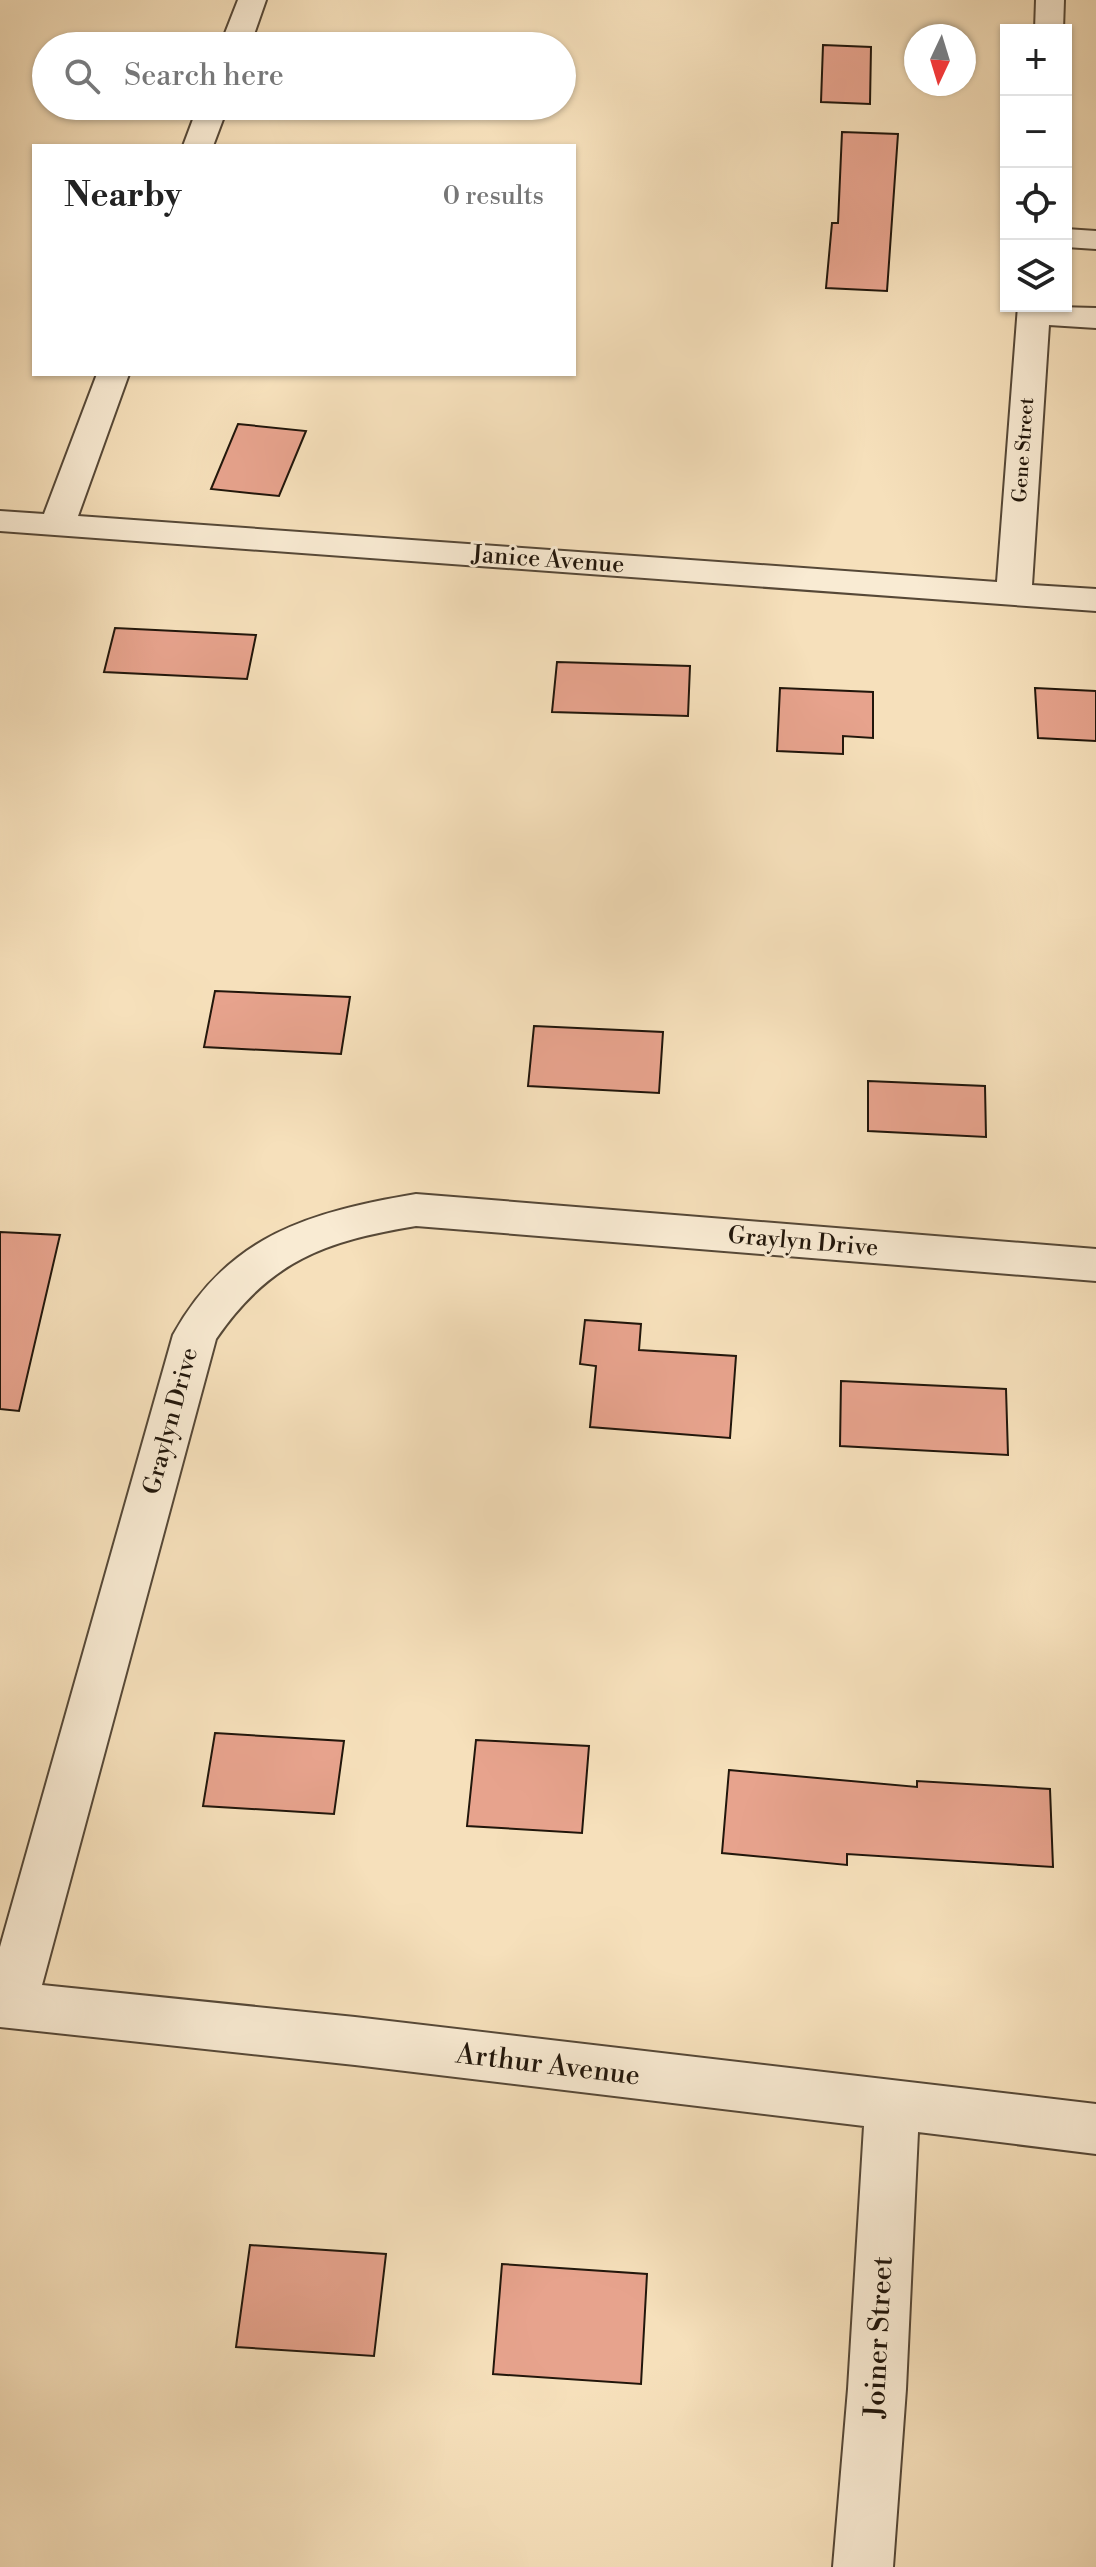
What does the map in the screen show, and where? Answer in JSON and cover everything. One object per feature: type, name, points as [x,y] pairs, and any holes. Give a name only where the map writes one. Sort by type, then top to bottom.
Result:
[{"type":"street","points":[[240,32],[252,0]]},
{"type":"street","points":[[1049,24],[1050,0]]},
{"type":"street","points":[[199,144],[208,120]]},
{"type":"street","points":[[1072,238],[1096,240]]},
{"type":"street","name":"Gene Street","points":[[1014,594],[1034,312]]},
{"type":"street","points":[[1050,312],[1096,318]]},
{"type":"street","points":[[57,525],[112,376]]},
{"type":"street","name":"Janice Avenue","points":[[0,521],[1096,600]]},
{"type":"street","name":"Graylyn Drive","points":[[5,2004],[195,1335],[215,1302],[256,1262],[308,1233],[349,1220],[416,1210],[1096,1265]]},
{"type":"street","name":"Arthur Avenue","points":[[5,2004],[370,2043],[1096,2129]]},
{"type":"street","name":"Joiner Street","points":[[863,2567],[877,2389],[892,2106]]},
{"type":"building","points":[[823,45],[871,47],[870,104],[821,102]]},
{"type":"building","points":[[842,132],[898,134],[887,291],[826,288],[832,223],[838,223]]},
{"type":"building","points":[[238,424],[306,431],[279,496],[211,489]]},
{"type":"building","points":[[115,628],[256,635],[247,679],[104,672]]},
{"type":"building","points":[[557,662],[690,666],[688,716],[552,712]]},
{"type":"building","points":[[780,688],[873,692],[873,738],[843,736],[843,754],[777,751]]},
{"type":"building","points":[[1035,688],[1096,691],[1096,741],[1038,738]]},
{"type":"building","points":[[215,991],[350,997],[341,1054],[204,1047]]},
{"type":"building","points":[[534,1026],[663,1032],[659,1093],[528,1086]]},
{"type":"building","points":[[868,1081],[985,1086],[986,1137],[868,1131]]},
{"type":"building","points":[[0,1232],[60,1235],[19,1411],[0,1409]]},
{"type":"building","points":[[585,1320],[641,1324],[639,1350],[736,1356],[730,1438],[590,1427],[596,1366],[580,1364]]},
{"type":"building","points":[[841,1381],[1006,1389],[1008,1455],[840,1446]]},
{"type":"building","points":[[215,1733],[344,1741],[334,1814],[203,1806]]},
{"type":"building","points":[[476,1740],[589,1746],[582,1833],[467,1826]]},
{"type":"building","points":[[729,1770],[917,1787],[917,1781],[1050,1789],[1053,1867],[847,1854],[847,1865],[722,1853]]},
{"type":"building","points":[[250,2245],[386,2254],[374,2356],[236,2347]]},
{"type":"building","points":[[502,2264],[647,2274],[641,2384],[493,2374]]}]
